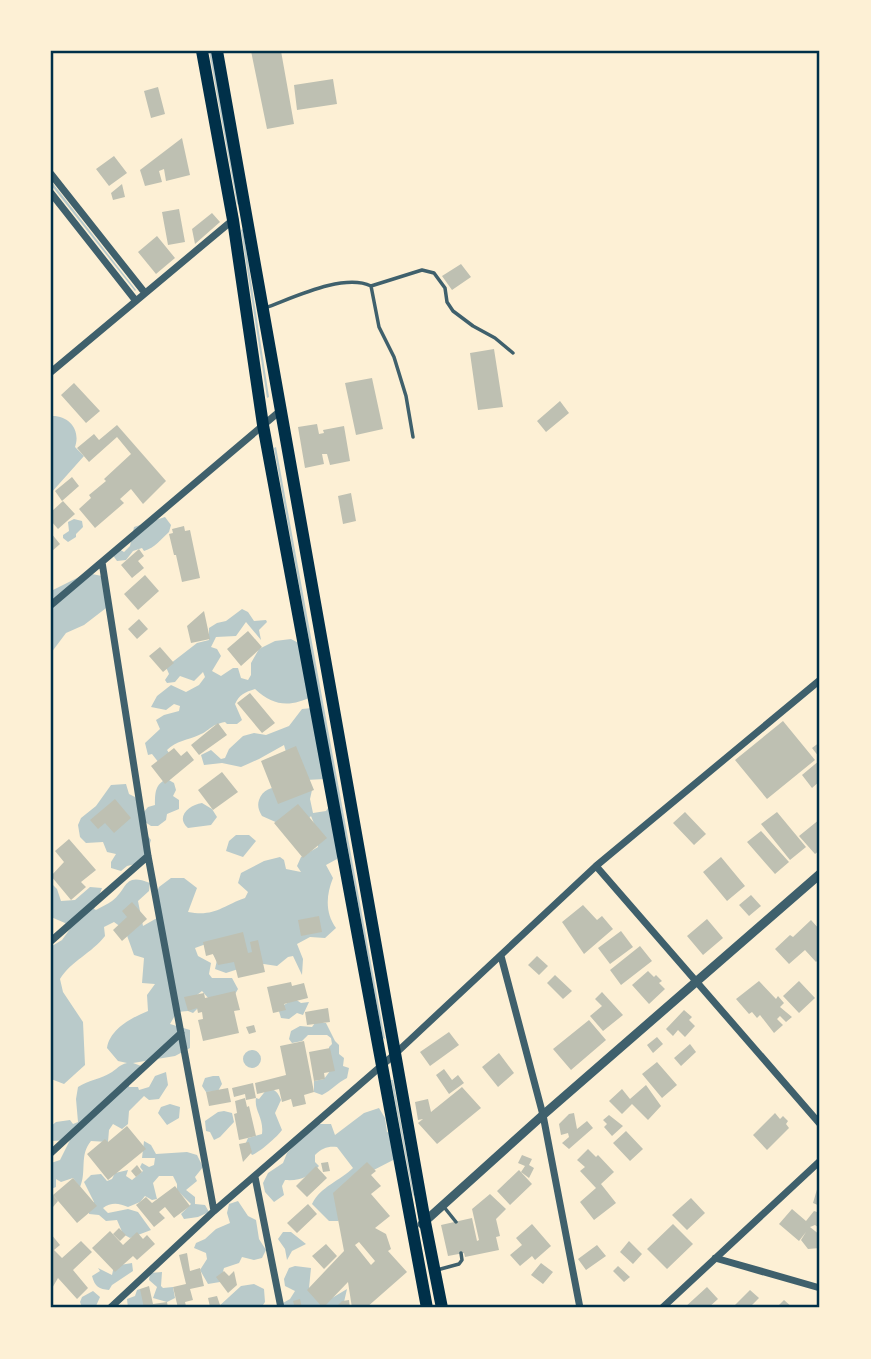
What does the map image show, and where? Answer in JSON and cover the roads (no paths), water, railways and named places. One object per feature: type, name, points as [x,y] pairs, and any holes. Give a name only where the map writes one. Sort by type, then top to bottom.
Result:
[{"type":"main road","points":[[202,51],[233,220],[263,425],[427,1308]]},
{"type":"main road","points":[[217,51],[441,1308]]},
{"type":"street","points":[[51,174],[145,293]]},
{"type":"street","points":[[51,193],[136,301]]},
{"type":"street","points":[[51,372],[245,210]]},
{"type":"street","points":[[51,605],[281,411]]},
{"type":"street","points":[[102,562],[148,856],[214,1211]]},
{"type":"street","points":[[110,1308],[214,1211],[395,1054],[596,866],[818,682],[820,693]]},
{"type":"street","points":[[51,942],[148,856]]},
{"type":"street","points":[[596,866],[820,1124]]},
{"type":"street","points":[[413,1232],[820,874]]},
{"type":"street","points":[[501,956],[543,1115],[580,1308]]},
{"type":"street","points":[[51,1153],[181,1032]]},
{"type":"street","points":[[662,1308],[820,1161]]},
{"type":"street","points":[[255,1177],[281,1308]]},
{"type":"street","points":[[715,1258],[820,1288]]},
{"type":"lane","points":[[263,309],[343,282],[360,281],[371,286],[422,270],[435,273],[453,311],[513,353]]},
{"type":"lane","points":[[371,286],[379,327],[394,356],[414,437]]},
{"type":"lane","points":[[443,1207],[456,1222]]},
{"type":"lane","points":[[435,1270],[459,1264],[462,1260],[461,1253]]}]
